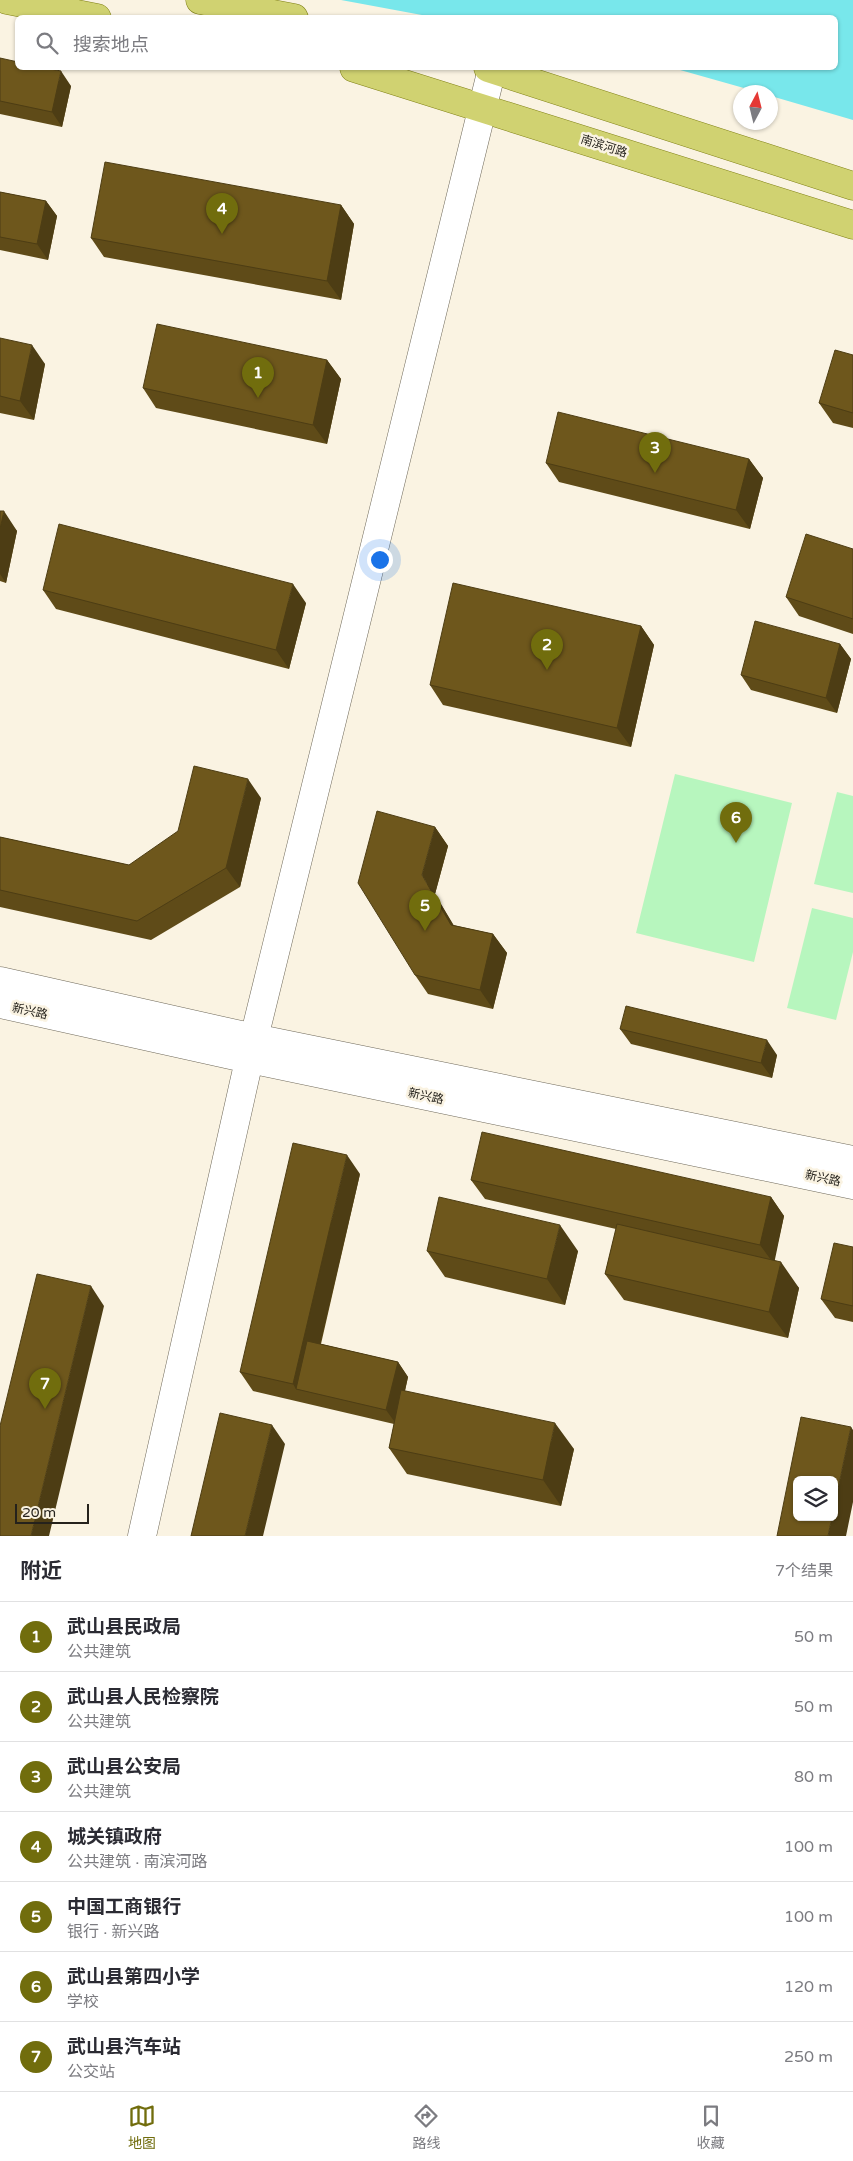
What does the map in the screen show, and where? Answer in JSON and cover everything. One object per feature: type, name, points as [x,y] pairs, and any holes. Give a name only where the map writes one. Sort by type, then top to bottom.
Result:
[{"type":"main road","points":[[7,0],[82,15]]},
{"type":"main road","points":[[200,0],[278,15]]},
{"type":"main road","name":"南滨河路","points":[[360,70],[853,225]]},
{"type":"main road","points":[[142,1536],[252,1048],[484,108],[490,70]]},
{"type":"main road","points":[[496,70],[853,186]]},
{"type":"main road","points":[[737,188],[749,152]]},
{"type":"main road","name":"新兴路","points":[[0,982],[252,1048],[853,1185]]},
{"type":"main road","name":"新兴路","points":[[0,1004],[252,1048],[853,1160]]},
{"type":"green space","points":[[675,774],[792,803],[754,962],[636,933]]},
{"type":"green space","points":[[837,792],[853,796],[853,893],[814,884]]},
{"type":"green space","points":[[812,908],[853,918],[853,952],[836,1020],[787,1008]]},
{"type":"water","points":[[341,0],[853,0],[853,120],[778,98],[778,85],[733,85],[680,70],[838,70],[838,15],[422,15]]},
{"type":"building","points":[[0,58],[15,61],[15,70],[61,71],[52,112],[0,101]]},
{"type":"building","points":[[105,162],[341,205],[327,281],[91,238]]},
{"type":"building","points":[[0,192],[46,201],[37,244],[0,237]]},
{"type":"building","points":[[157,324],[327,360],[313,425],[143,388]]},
{"type":"building","points":[[0,338],[32,345],[20,401],[0,396]]},
{"type":"building","points":[[835,350],[853,355],[853,413],[819,403]]},
{"type":"building","points":[[558,412],[749,459],[736,510],[546,463]]},
{"type":"building","points":[[0,511],[4,511],[0,529]]},
{"type":"building","points":[[59,524],[293,584],[276,650],[43,590]]},
{"type":"building","points":[[806,534],[853,549],[853,619],[786,597]]},
{"type":"building","points":[[453,583],[641,626],[617,728],[430,685]]},
{"type":"building","points":[[755,621],[840,644],[826,698],[741,675]]},
{"type":"building","points":[[194,766],[248,779],[226,868],[137,921],[0,890],[0,837],[129,865],[178,831]]},
{"type":"building","points":[[377,811],[435,827],[422,875],[451,925],[493,934],[480,990],[415,975],[358,883]]},
{"type":"building","points":[[626,1006],[767,1040],[761,1063],[620,1029]]},
{"type":"building","points":[[482,1132],[771,1197],[760,1245],[471,1180]]},
{"type":"building","points":[[293,1143],[347,1155],[293,1384],[240,1372]]},
{"type":"building","points":[[439,1197],[560,1225],[547,1279],[427,1251]]},
{"type":"building","points":[[617,1224],[781,1262],[769,1312],[605,1274]]},
{"type":"building","points":[[834,1243],[853,1247],[853,1306],[821,1299]]},
{"type":"building","points":[[37,1274],[91,1286],[31,1536],[0,1536],[0,1426]]},
{"type":"building","points":[[307,1341],[398,1362],[386,1410],[296,1389]]},
{"type":"building","points":[[401,1390],[555,1423],[543,1480],[389,1448]]},
{"type":"building","points":[[220,1413],[272,1425],[245,1536],[191,1536]]},
{"type":"building","points":[[801,1417],[851,1427],[838,1489],[838,1476],[793,1476],[793,1521],[831,1521],[828,1536],[777,1536]]},
{"type":"place","name":"城关镇政府","points":[[222,234]]},
{"type":"place","name":"武山县民政局","points":[[258,398]]},
{"type":"place","name":"武山县公安局","points":[[655,473]]},
{"type":"place","name":"武山县人民检察院","points":[[547,670]]},
{"type":"place","name":"武山县第四小学","points":[[736,843]]},
{"type":"place","name":"中国工商银行","points":[[425,931]]},
{"type":"place","name":"武山县汽车站","points":[[45,1409]]}]
